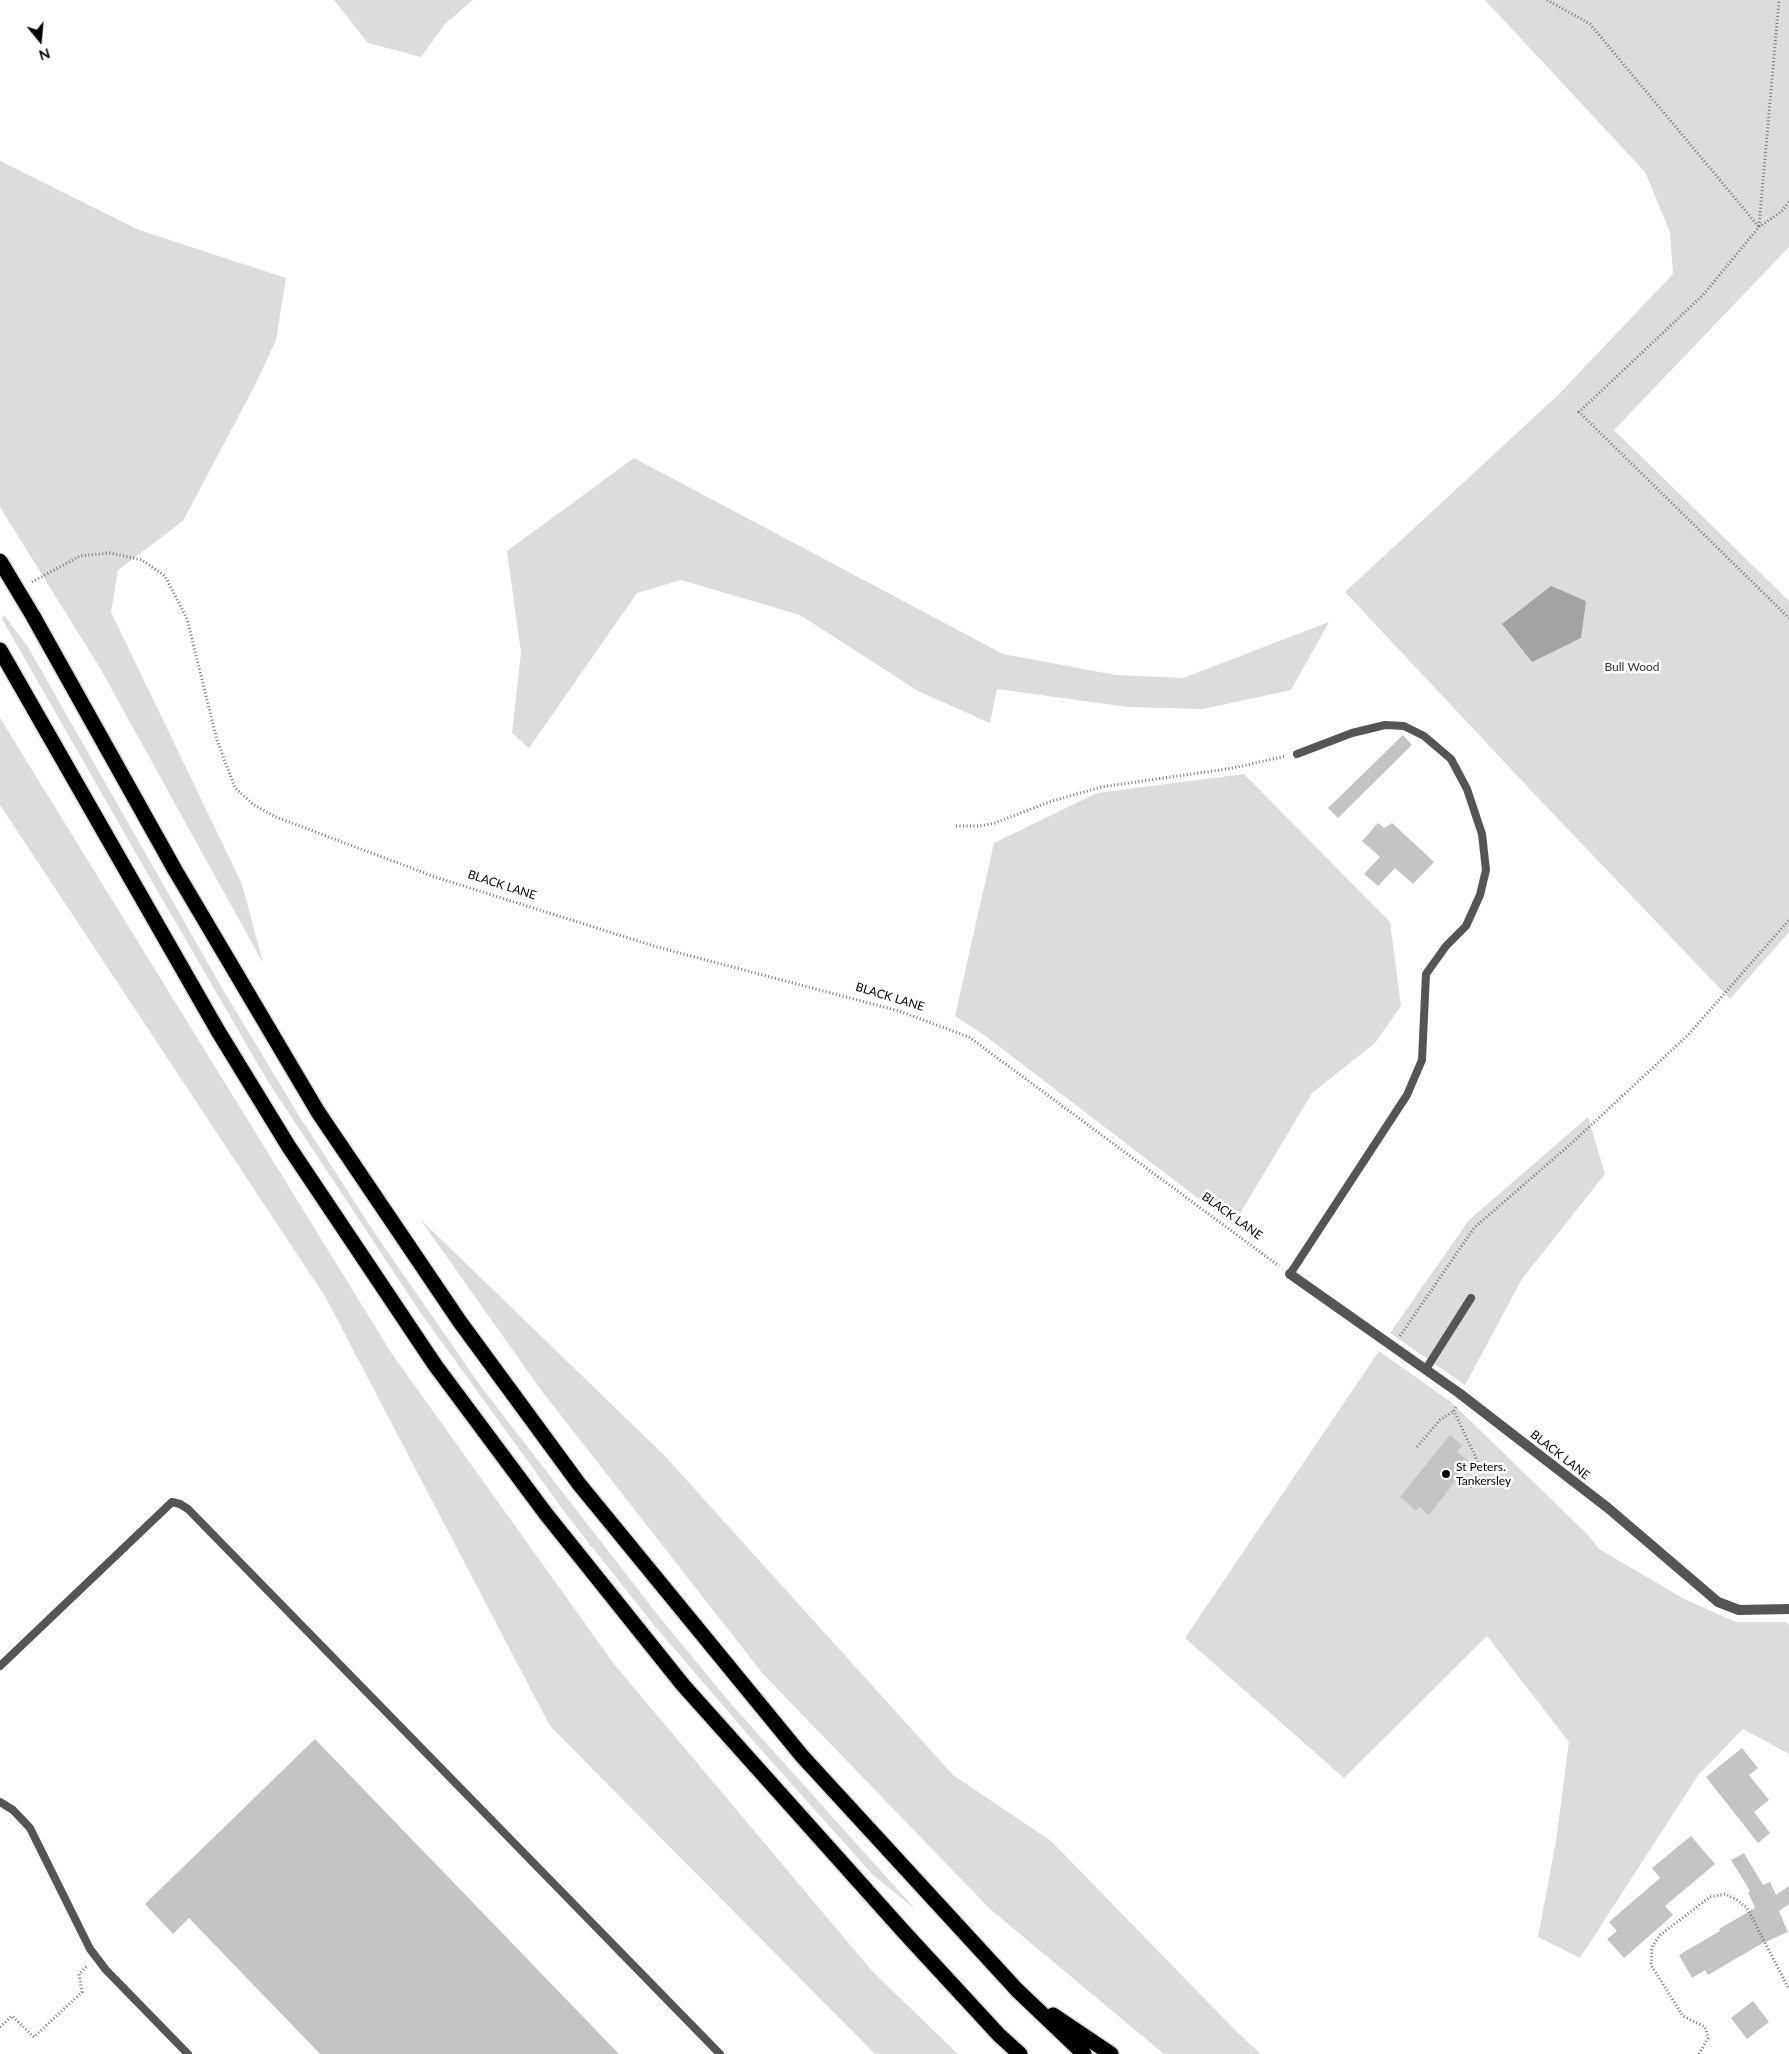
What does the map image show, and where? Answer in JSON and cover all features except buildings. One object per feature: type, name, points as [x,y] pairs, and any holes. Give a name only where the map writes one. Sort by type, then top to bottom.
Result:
[{"type":"highway","points":[[0,561],[33,616],[175,870],[318,1112],[460,1322],[579,1484],[802,1756],[1017,1990],[1084,2054]]},
{"type":"highway","points":[[0,650],[218,1031],[268,1114],[435,1365],[546,1514],[683,1685],[796,1813],[999,2035],[1014,2054]]},
{"type":"highway","points":[[1017,1990],[1111,2054]]},
{"type":"highway","points":[[999,2035],[1020,2054]]},
{"type":"street","name":"BLACK LANE","points":[[1290,1274],[1464,1397],[1608,1508],[1718,1602],[1739,1610],[1789,1609]]},
{"type":"lane","points":[[1290,1274],[1407,1095],[1422,1060],[1425,1028],[1426,974],[1446,946],[1466,926],[1480,895],[1486,870],[1482,834],[1467,789],[1451,759],[1424,736],[1404,726],[1385,725],[1352,733],[1297,754]]},
{"type":"lane","points":[[1426,1369],[1471,1298]]},
{"type":"lane","points":[[0,1666],[172,1502],[180,1504],[188,1509],[720,2054]]},
{"type":"lane","points":[[0,1802],[13,1810],[30,1828],[96,1957],[106,1970],[188,2054]]},
{"type":"path","points":[[1547,0],[1590,24],[1759,227]]},
{"type":"path","points":[[1759,227],[1779,0]]},
{"type":"path","points":[[1789,202],[1781,212],[1759,227],[1703,296],[1579,412],[1789,618]]},
{"type":"path","name":"BLACK LANE","points":[[26,586],[80,556],[110,553],[142,560],[165,576],[187,619],[218,740],[235,788],[261,809],[276,817],[435,877],[657,947],[899,1011],[968,1037],[1290,1274]]},
{"type":"path","points":[[956,826],[979,826],[995,823],[1049,802],[1101,787],[1233,768],[1297,754]]},
{"type":"path","points":[[1392,1346],[1474,1228],[1574,1141],[1688,1035],[1789,920]]},
{"type":"path","points":[[1418,1447],[1440,1420],[1454,1411],[1464,1397]]},
{"type":"path","points":[[1454,1411],[1477,1460],[1479,1472],[1470,1489]]},
{"type":"path","points":[[1699,2054],[1708,2038],[1705,2027],[1683,2016],[1651,1965],[1651,1956],[1652,1947],[1660,1934],[1710,1897],[1725,1894],[1747,1908],[1789,1989]]},
{"type":"path","points":[[0,2027],[12,2016],[34,2037],[82,1992],[79,1974],[96,1957]]},
{"type":"green space","points":[[334,0],[473,0],[445,24],[421,57],[368,43]]},
{"type":"green space","name":"Bull Wood","points":[[1485,0],[1789,0],[1789,247],[1614,430],[1789,601],[1789,932],[1730,999],[1345,592],[1558,395],[1673,274],[1670,232],[1645,172]]},
{"type":"green space","points":[[0,161],[139,230],[286,278],[276,340],[255,385],[183,521],[118,570],[111,612],[242,884],[263,963],[100,668],[0,507]]},
{"type":"green space","points":[[634,458],[1003,654],[1116,675],[1183,678],[1329,622],[1291,690],[1203,709],[1128,707],[997,689],[990,723],[918,691],[800,615],[681,580],[637,593],[529,748],[512,733],[521,653],[507,551]]},
{"type":"green space","points":[[4,615],[28,647],[222,988],[298,1114],[376,1235],[482,1388],[657,1614],[732,1705],[915,1909],[873,1875],[755,1743],[653,1624],[566,1514],[420,1312],[267,1080],[2,619]]},
{"type":"green space","points":[[0,718],[392,1354],[614,1664],[872,1971],[958,2054],[875,2054],[550,1726],[326,1298],[0,805]]},
{"type":"green space","points":[[1244,774],[1390,922],[1401,1006],[1375,1043],[1312,1093],[1233,1225],[984,1035],[955,1016],[994,843],[1097,793]]},
{"type":"green space","points":[[1588,1117],[1605,1174],[1522,1279],[1465,1385],[1390,1333],[1469,1220]]},
{"type":"green space","points":[[420,1219],[664,1455],[953,1775],[1051,1841],[1238,2033],[1261,2054],[1164,2054],[990,1909],[763,1674],[541,1390]]},
{"type":"green space","points":[[1379,1351],[1451,1402],[1588,1535],[1599,1549],[1686,1600],[1736,1622],[1786,1622],[1789,1625],[1789,1754],[1743,1729],[1699,1774],[1580,1958],[1538,1937],[1556,1841],[1569,1742],[1487,1636],[1344,1778],[1185,1638]]},
{"type":"shaded area","points":[[1551,586],[1586,601],[1581,638],[1532,662],[1502,624]]},
{"type":"place","name":"St Peters. Tankersley","points":[[1446,1474]]}]
